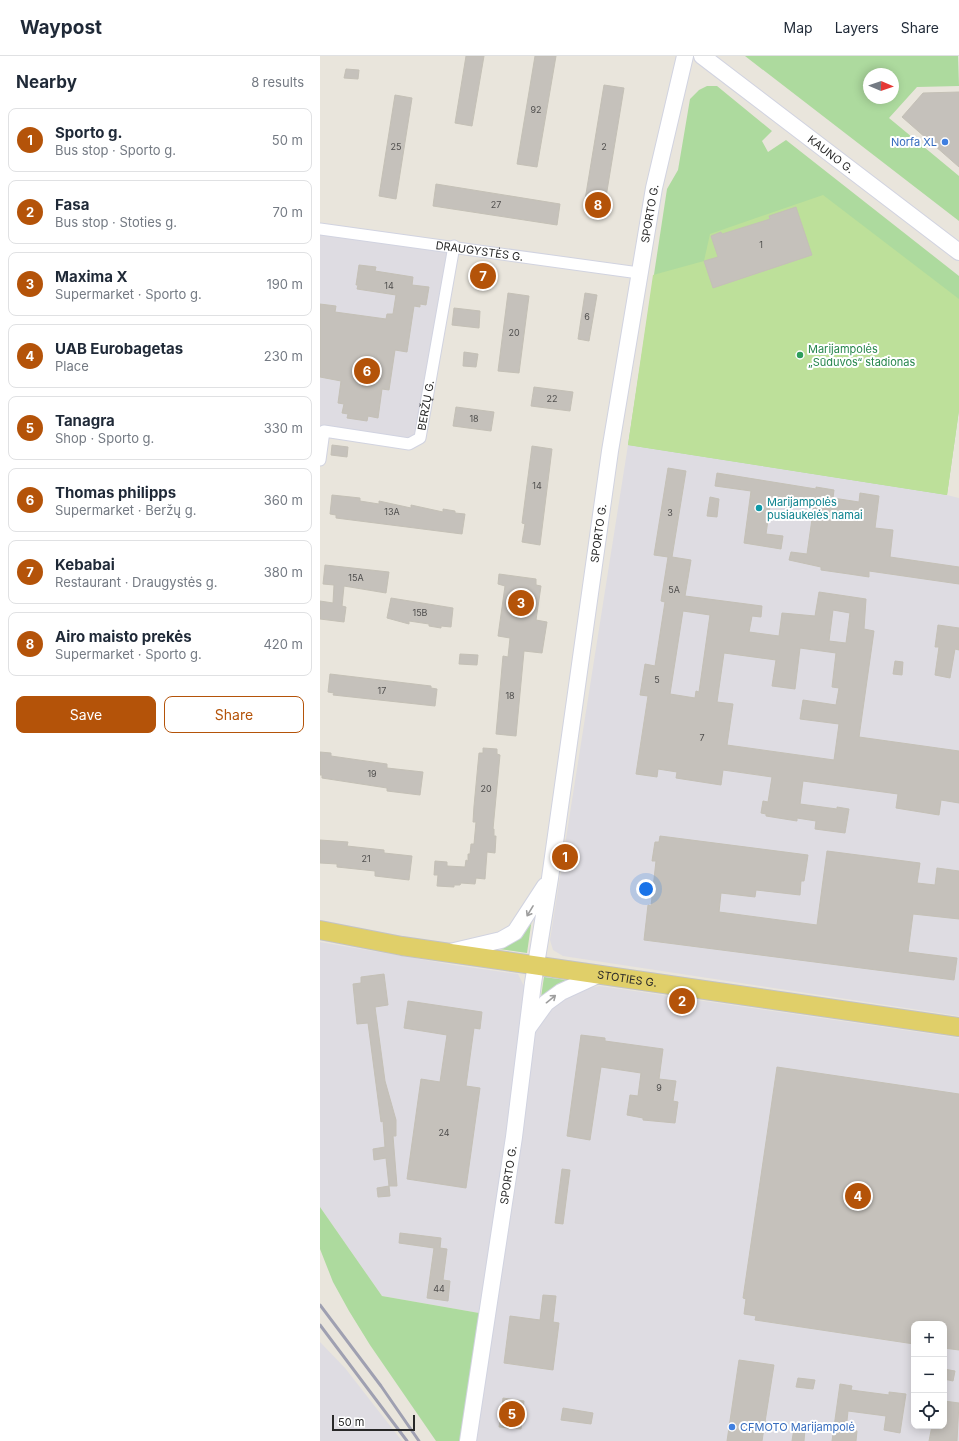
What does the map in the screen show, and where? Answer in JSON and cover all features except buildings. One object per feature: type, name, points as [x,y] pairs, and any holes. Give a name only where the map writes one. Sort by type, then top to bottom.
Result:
[{"type":"main road","name":"STOTIES G.","points":[[320,930],[387,944],[446,953],[600,974],[959,1027]]},
{"type":"street","name":"SPORTO G.","points":[[468,1441],[514,1137],[527,1029],[550,878],[610,451],[654,188],[685,56]]},
{"type":"street","name":"KAUNO G.","points":[[702,56],[959,252]]},
{"type":"street","name":"DRAUGYSTĖS G.","points":[[320,229],[454,246],[639,273]]},
{"type":"street","name":"BERŽŲ G.","points":[[320,460],[324,431],[409,444],[420,438],[454,246]]},
{"type":"street","points":[[446,953],[501,940],[515,932],[550,878]]},
{"type":"street","points":[[527,1029],[546,1003],[560,992],[600,974]]},
{"type":"shaded area","points":[[320,229],[454,246],[420,438],[409,444],[325,431],[320,437]]},
{"type":"shaded area","points":[[628,445],[959,498],[959,1016],[563,956],[553,950],[550,940]]},
{"type":"shaded area","points":[[320,942],[454,965],[518,974],[524,986],[520,1021],[541,1025],[544,1014],[556,998],[578,990],[600,986],[959,1038],[959,1441],[460,1441],[479,1313],[382,1296],[320,1207]]},
{"type":"shaded area","points":[[320,1342],[345,1368],[402,1441],[320,1441]]},
{"type":"green space","points":[[745,56],[958,56],[959,86],[917,87],[889,118],[959,176],[959,221]]},
{"type":"green space","name":"Marijampolės „Sūduvos“ stadionas","points":[[707,86],[717,86],[772,131],[762,141],[768,152],[786,140],[959,276],[959,410],[947,495],[628,445],[667,189],[678,170],[690,99],[699,90]]},
{"type":"green space","name":"Marijampolės „Sūduvos“ stadionas","points":[[823,195],[959,299],[959,410],[947,495],[628,445],[653,275],[704,261],[710,234]]},
{"type":"green space","points":[[533,911],[527,953],[485,947]]},
{"type":"green space","points":[[544,977],[573,981],[540,1004]]},
{"type":"green space","points":[[320,1207],[382,1296],[479,1313],[460,1441],[436,1441],[370,1345],[349,1311],[333,1282],[320,1249]]},
{"type":"railway","points":[[320,1305],[381,1386],[419,1441]]},
{"type":"railway","points":[[320,1325],[407,1441]]},
{"type":"place","name":"Norfa XL","points":[[945,142]]},
{"type":"place","name":"Airo maisto prekės","points":[[598,205]]},
{"type":"place","name":"Kebabai","points":[[483,276]]},
{"type":"place","name":"Marijampolės „Sūduvos“ stadionas","points":[[800,355]]},
{"type":"place","name":"Thomas philipps","points":[[367,371]]},
{"type":"place","name":"Marijampolės pusiaukelės namai","points":[[759,508]]},
{"type":"place","name":"Maxima X","points":[[521,603]]},
{"type":"place","name":"Sporto g.","points":[[565,857]]},
{"type":"place","name":"Fasa","points":[[682,1001]]},
{"type":"place","name":"UAB Eurobagetas","points":[[858,1196]]},
{"type":"place","name":"Tanagra","points":[[512,1414]]},
{"type":"place","name":"CFMOTO Marijampolė","points":[[732,1427]]}]
